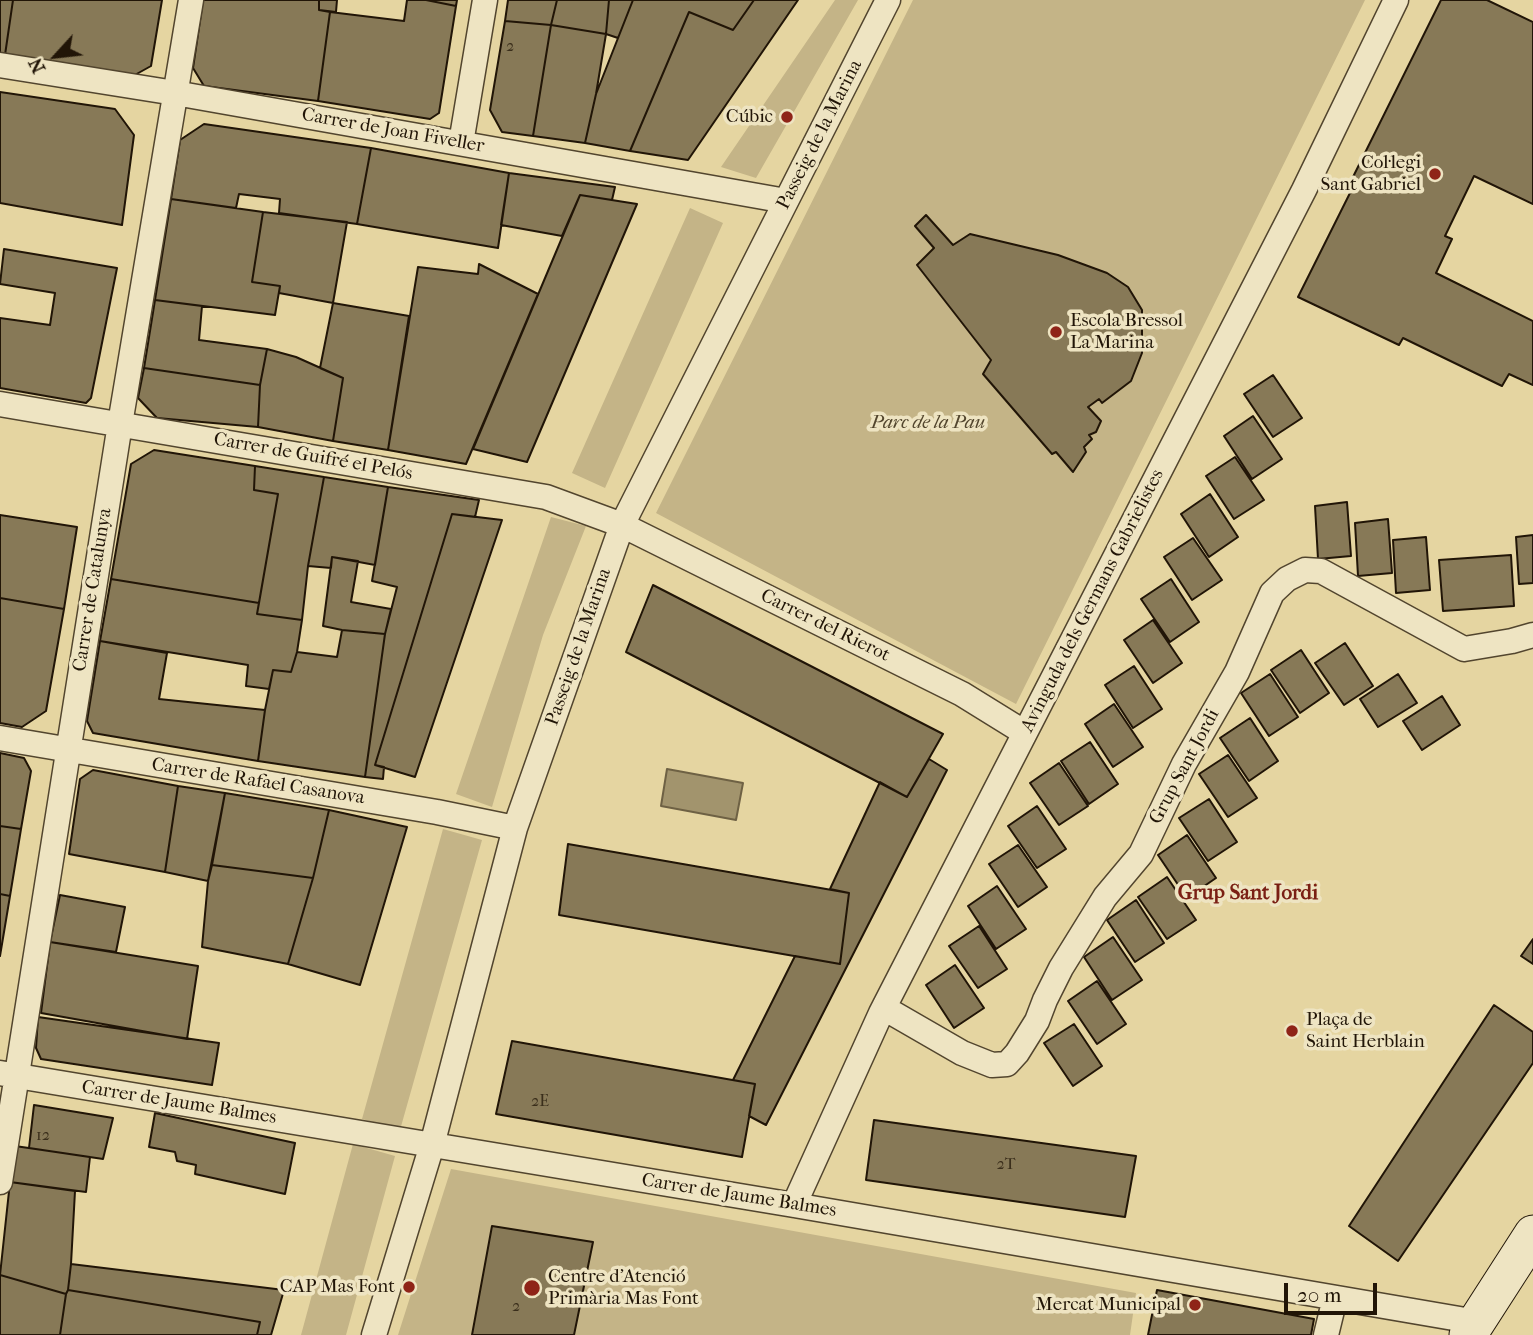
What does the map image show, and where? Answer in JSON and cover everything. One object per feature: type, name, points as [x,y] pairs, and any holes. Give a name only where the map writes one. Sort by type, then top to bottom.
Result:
[{"type":"street","name":"Carrer de Catalunya","points":[[0,1182],[8,1074],[68,750],[191,0]]},
{"type":"street","points":[[461,143],[485,0]]},
{"type":"street","name":"Passeig de la Marina","points":[[374,1335],[432,1145],[516,828],[622,524],[888,0]]},
{"type":"street","name":"Avinguda dels Germans Gabrielistes","points":[[794,1205],[884,1008],[1304,190],[1396,0]]},
{"type":"street","name":"Carrer de Joan Fiveller","points":[[0,65],[175,93],[786,201]]},
{"type":"street","name":"Carrer de Guifré el Pelós","points":[[0,404],[546,497],[622,524]]},
{"type":"street","name":"Carrer del Rierot","points":[[622,524],[962,694],[1025,733]]},
{"type":"street","name":"Grup Sant Jordi","points":[[884,1008],[962,1053],[992,1065],[1007,1063],[1017,1053],[1037,1021],[1061,968],[1105,897],[1141,854],[1184,764],[1237,672],[1272,593],[1287,579],[1305,570],[1321,571],[1464,649],[1533,635]]},
{"type":"street","name":"Carrer de Rafael Casanova","points":[[0,738],[437,811],[516,828]]},
{"type":"street","name":"Carrer de Jaume Balmes","points":[[8,1074],[1335,1298],[1472,1329]]},
{"type":"street","points":[[1472,1329],[1533,1234]]},
{"type":"street","points":[[1326,1335],[1335,1298]]},
{"type":"green space","points":[[835,0],[858,0],[756,178],[721,167]]},
{"type":"green space","name":"Parc de la Pau","points":[[913,0],[1365,0],[1016,704],[656,513]]},
{"type":"green space","points":[[690,208],[723,223],[605,488],[572,473]]},
{"type":"green space","points":[[551,517],[586,526],[543,635],[492,807],[456,794]]},
{"type":"green space","points":[[443,829],[482,840],[400,1130],[362,1119]]},
{"type":"green space","points":[[353,1144],[395,1156],[346,1335],[301,1335]]},
{"type":"green space","points":[[451,1169],[1136,1293],[1130,1335],[398,1335]]},
{"type":"shaded area","points":[[667,769],[743,783],[736,820],[661,806]]},
{"type":"building","points":[[0,0],[13,0],[5,55],[0,54]]},
{"type":"building","points":[[13,0],[162,0],[151,66],[133,76],[5,55]]},
{"type":"building","points":[[203,0],[319,0],[319,10],[330,12],[318,101],[204,86],[193,68]]},
{"type":"building","points":[[319,0],[337,0],[336,12],[319,10]]},
{"type":"building","points":[[407,0],[426,0],[456,6],[439,113],[430,119],[318,101],[330,12],[404,21]]},
{"type":"building","points":[[426,0],[457,0],[456,6]]},
{"type":"building","points":[[508,0],[557,0],[551,25],[505,21]]},
{"type":"building","points":[[557,0],[609,0],[606,34],[551,25]]},
{"type":"building","points":[[609,0],[633,0],[618,38],[606,34]]},
{"type":"building","points":[[633,0],[754,0],[733,30],[689,12],[630,151],[585,143],[596,94]]},
{"type":"building","points":[[754,0],[798,0],[688,160],[630,151],[689,12],[733,30]]},
{"type":"building","name":"Col·legi Sant Gabriel","points":[[1441,0],[1487,0],[1533,22],[1533,204],[1474,176],[1445,236],[1452,239],[1436,273],[1533,321],[1533,385],[1509,374],[1502,386],[1403,338],[1399,345],[1298,297],[1351,191],[1347,189]]},
{"type":"building","points":[[505,21],[551,25],[533,136],[502,132],[490,110]]},
{"type":"building","points":[[551,25],[606,34],[585,143],[533,136]]},
{"type":"building","points":[[0,92],[115,109],[134,135],[122,225],[0,203]]},
{"type":"building","points":[[204,124],[371,148],[357,224],[279,213],[280,199],[239,194],[236,208],[171,199],[180,140]]},
{"type":"building","points":[[371,148],[509,173],[498,248],[357,224]]},
{"type":"building","points":[[509,173],[615,187],[612,200],[580,195],[562,236],[501,225]]},
{"type":"building","points":[[580,195],[637,204],[527,462],[473,449]]},
{"type":"building","points":[[171,199],[263,212],[252,282],[280,286],[275,315],[155,300]]},
{"type":"building","points":[[263,212],[347,222],[333,303],[279,293],[280,286],[252,282]]},
{"type":"building","name":"Escola Bressol La Marina","points":[[926,215],[953,245],[970,234],[1058,255],[1107,273],[1128,287],[1142,310],[1142,353],[1131,381],[1102,403],[1099,399],[1088,407],[1101,421],[1096,432],[1089,435],[1092,439],[1084,447],[1086,452],[1073,472],[1056,452],[1052,454],[983,374],[991,360],[917,265],[934,248],[915,226]]},
{"type":"building","points":[[4,249],[117,268],[91,398],[86,403],[0,388],[0,318],[50,325],[55,293],[0,284]]},
{"type":"building","points":[[479,264],[538,294],[466,464],[388,450],[418,267],[478,274]]},
{"type":"building","points":[[155,300],[202,306],[199,340],[267,349],[260,385],[144,368]]},
{"type":"building","points":[[333,303],[409,316],[388,450],[333,441],[343,378],[320,368]]},
{"type":"building","points":[[267,349],[296,357],[343,378],[333,441],[258,427],[260,385]]},
{"type":"building","points":[[144,368],[260,385],[258,427],[157,418],[138,398]]},
{"type":"building","points":[[1273,375],[1302,418],[1273,437],[1244,394]]},
{"type":"building","points":[[1253,416],[1282,459],[1252,479],[1224,436]]},
{"type":"building","points":[[154,450],[255,466],[254,490],[278,494],[259,603],[111,579],[131,464]]},
{"type":"building","points":[[1235,457],[1264,500],[1234,519],[1206,476]]},
{"type":"building","points":[[255,466],[324,477],[308,566],[302,620],[257,614],[278,494],[254,490]]},
{"type":"building","points":[[324,477],[388,487],[375,565],[332,557],[331,568],[308,566]]},
{"type":"building","points":[[388,487],[479,500],[475,517],[452,514],[375,765],[384,767],[383,779],[365,777],[385,634],[397,587],[372,581]]},
{"type":"building","points":[[1210,494],[1238,537],[1209,557],[1181,514]]},
{"type":"building","points":[[1347,502],[1351,556],[1318,559],[1315,506]]},
{"type":"building","points":[[452,514],[502,520],[415,777],[375,765]]},
{"type":"building","points":[[0,515],[77,527],[64,609],[0,598]]},
{"type":"building","points":[[1388,519],[1392,573],[1358,576],[1355,523]]},
{"type":"building","points":[[1533,535],[1533,583],[1519,584],[1516,537]]},
{"type":"building","points":[[1426,537],[1430,590],[1396,593],[1393,540]]},
{"type":"building","points":[[1193,538],[1222,580],[1192,600],[1164,557]]},
{"type":"building","points":[[1511,555],[1514,606],[1443,611],[1439,560]]},
{"type":"building","points":[[332,557],[358,561],[351,602],[391,609],[385,634],[323,626]]},
{"type":"building","points":[[111,579],[259,603],[257,614],[302,620],[291,672],[273,670],[269,689],[246,686],[248,665],[100,641]]},
{"type":"building","points":[[1171,579],[1199,622],[1170,642],[1141,599]]},
{"type":"building","points":[[653,585],[943,734],[907,797],[626,652]]},
{"type":"building","points":[[0,598],[64,609],[46,711],[22,727],[0,723]]},
{"type":"building","points":[[1153,620],[1182,663],[1153,683],[1124,640]]},
{"type":"building","points":[[342,630],[385,634],[365,777],[258,761],[273,670],[291,672],[297,652],[337,657]]},
{"type":"building","points":[[100,641],[167,653],[159,699],[265,710],[258,761],[93,733],[87,721]]},
{"type":"building","points":[[1345,643],[1373,686],[1344,705],[1315,663]]},
{"type":"building","points":[[1301,650],[1329,693],[1300,713],[1271,670]]},
{"type":"building","points":[[1134,666],[1162,709],[1133,728],[1105,685]]},
{"type":"building","points":[[1270,674],[1298,717],[1269,736],[1241,693]]},
{"type":"building","points":[[1398,674],[1417,703],[1378,727],[1360,699]]},
{"type":"building","points":[[1442,696],[1460,725],[1422,750],[1403,721]]},
{"type":"building","points":[[1114,704],[1143,747],[1113,767],[1085,724]]},
{"type":"building","points":[[1250,718],[1278,761],[1249,781],[1220,738]]},
{"type":"building","points":[[1090,742],[1118,784],[1089,804],[1061,761]]},
{"type":"building","points":[[0,753],[24,758],[31,771],[21,829],[0,826]]},
{"type":"building","points":[[1228,755],[1257,798],[1228,817],[1199,774]]},
{"type":"building","points":[[929,759],[947,770],[766,1125],[749,1116],[755,1084],[733,1080],[795,956],[840,964],[849,893],[830,889],[880,782],[907,797]]},
{"type":"building","points":[[1059,763],[1088,806],[1059,825],[1030,783]]},
{"type":"building","points":[[93,770],[178,786],[165,872],[69,854],[80,779]]},
{"type":"building","points":[[178,786],[225,793],[208,881],[165,872]]},
{"type":"building","points":[[225,793],[329,810],[313,878],[212,865]]},
{"type":"building","points":[[1209,799],[1237,842],[1208,861],[1179,818]]},
{"type":"building","points":[[1037,806],[1066,849],[1037,868],[1008,826]]},
{"type":"building","points":[[329,810],[407,827],[360,985],[288,964]]},
{"type":"building","points":[[0,826],[21,829],[10,896],[0,894]]},
{"type":"building","points":[[1187,835],[1216,878],[1187,898],[1158,855]]},
{"type":"building","points":[[568,844],[849,893],[840,964],[559,915]]},
{"type":"building","points":[[1018,845],[1047,887],[1018,907],[989,864]]},
{"type":"building","points":[[212,865],[313,878],[288,964],[202,947]]},
{"type":"building","points":[[1167,877],[1196,920],[1167,939],[1138,897]]},
{"type":"building","points":[[997,886],[1026,929],[996,949],[968,906]]},
{"type":"building","points":[[0,894],[10,896],[0,956]]},
{"type":"building","points":[[60,895],[125,907],[116,952],[50,942]]},
{"type":"building","points":[[1136,900],[1164,943],[1135,962],[1107,920]]},
{"type":"building","points":[[979,926],[1007,969],[978,988],[949,946]]},
{"type":"building","points":[[1113,937],[1142,980],[1112,1000],[1084,957]]},
{"type":"building","points":[[1533,939],[1533,964],[1521,956]]},
{"type":"building","points":[[50,942],[198,966],[187,1039],[41,1013]]},
{"type":"building","points":[[955,965],[984,1008],[954,1028],[926,985]]},
{"type":"building","points":[[1097,981],[1126,1024],[1097,1044],[1068,1001]]},
{"type":"building","points":[[1494,1005],[1533,1032],[1533,1063],[1398,1261],[1349,1226]]},
{"type":"building","points":[[38,1017],[219,1043],[212,1085],[41,1059],[36,1048]]},
{"type":"building","points":[[1074,1024],[1102,1066],[1073,1086],[1044,1043]]},
{"type":"building","points":[[512,1041],[755,1084],[742,1157],[496,1114]]},
{"type":"building","points":[[34,1105],[113,1118],[103,1159],[29,1148]]},
{"type":"building","points":[[155,1113],[295,1143],[285,1194],[195,1174],[196,1165],[177,1161],[175,1152],[149,1147]]},
{"type":"building","points":[[874,1120],[1136,1156],[1125,1217],[866,1180]]},
{"type":"building","points":[[15,1146],[90,1157],[86,1192],[10,1182]]},
{"type":"building","points":[[10,1182],[75,1191],[71,1264],[66,1294],[0,1275]]},
{"type":"building","name":"Centre d'Atenció Primària Mas Font","points":[[492,1226],[593,1242],[574,1335],[472,1335]]},
{"type":"building","points":[[71,1264],[284,1290],[271,1335],[257,1335],[260,1322],[68,1290]]},
{"type":"building","points":[[0,1275],[66,1294],[60,1335],[0,1335]]},
{"type":"building","points":[[68,1290],[260,1322],[257,1335],[60,1335]]},
{"type":"building","name":"Mercat Municipal","points":[[1157,1290],[1314,1319],[1311,1335],[1148,1335]]},
{"type":"place","name":"Cúbic","points":[[787,117]]},
{"type":"place","name":"Col·legi Sant Gabriel","points":[[1435,174]]},
{"type":"place","name":"Escola Bressol La Marina","points":[[1056,332]]},
{"type":"place","name":"Plaça de Saint Herblain","points":[[1292,1031]]},
{"type":"place","name":"CAP Mas Font","points":[[409,1287]]},
{"type":"place","name":"Centre d'Atenció Primària Mas Font","points":[[532,1288]]},
{"type":"place","name":"Mercat Municipal","points":[[1195,1305]]},
{"type":"district","name":"Grup Sant Jordi","points":[[1248,894]]}]
